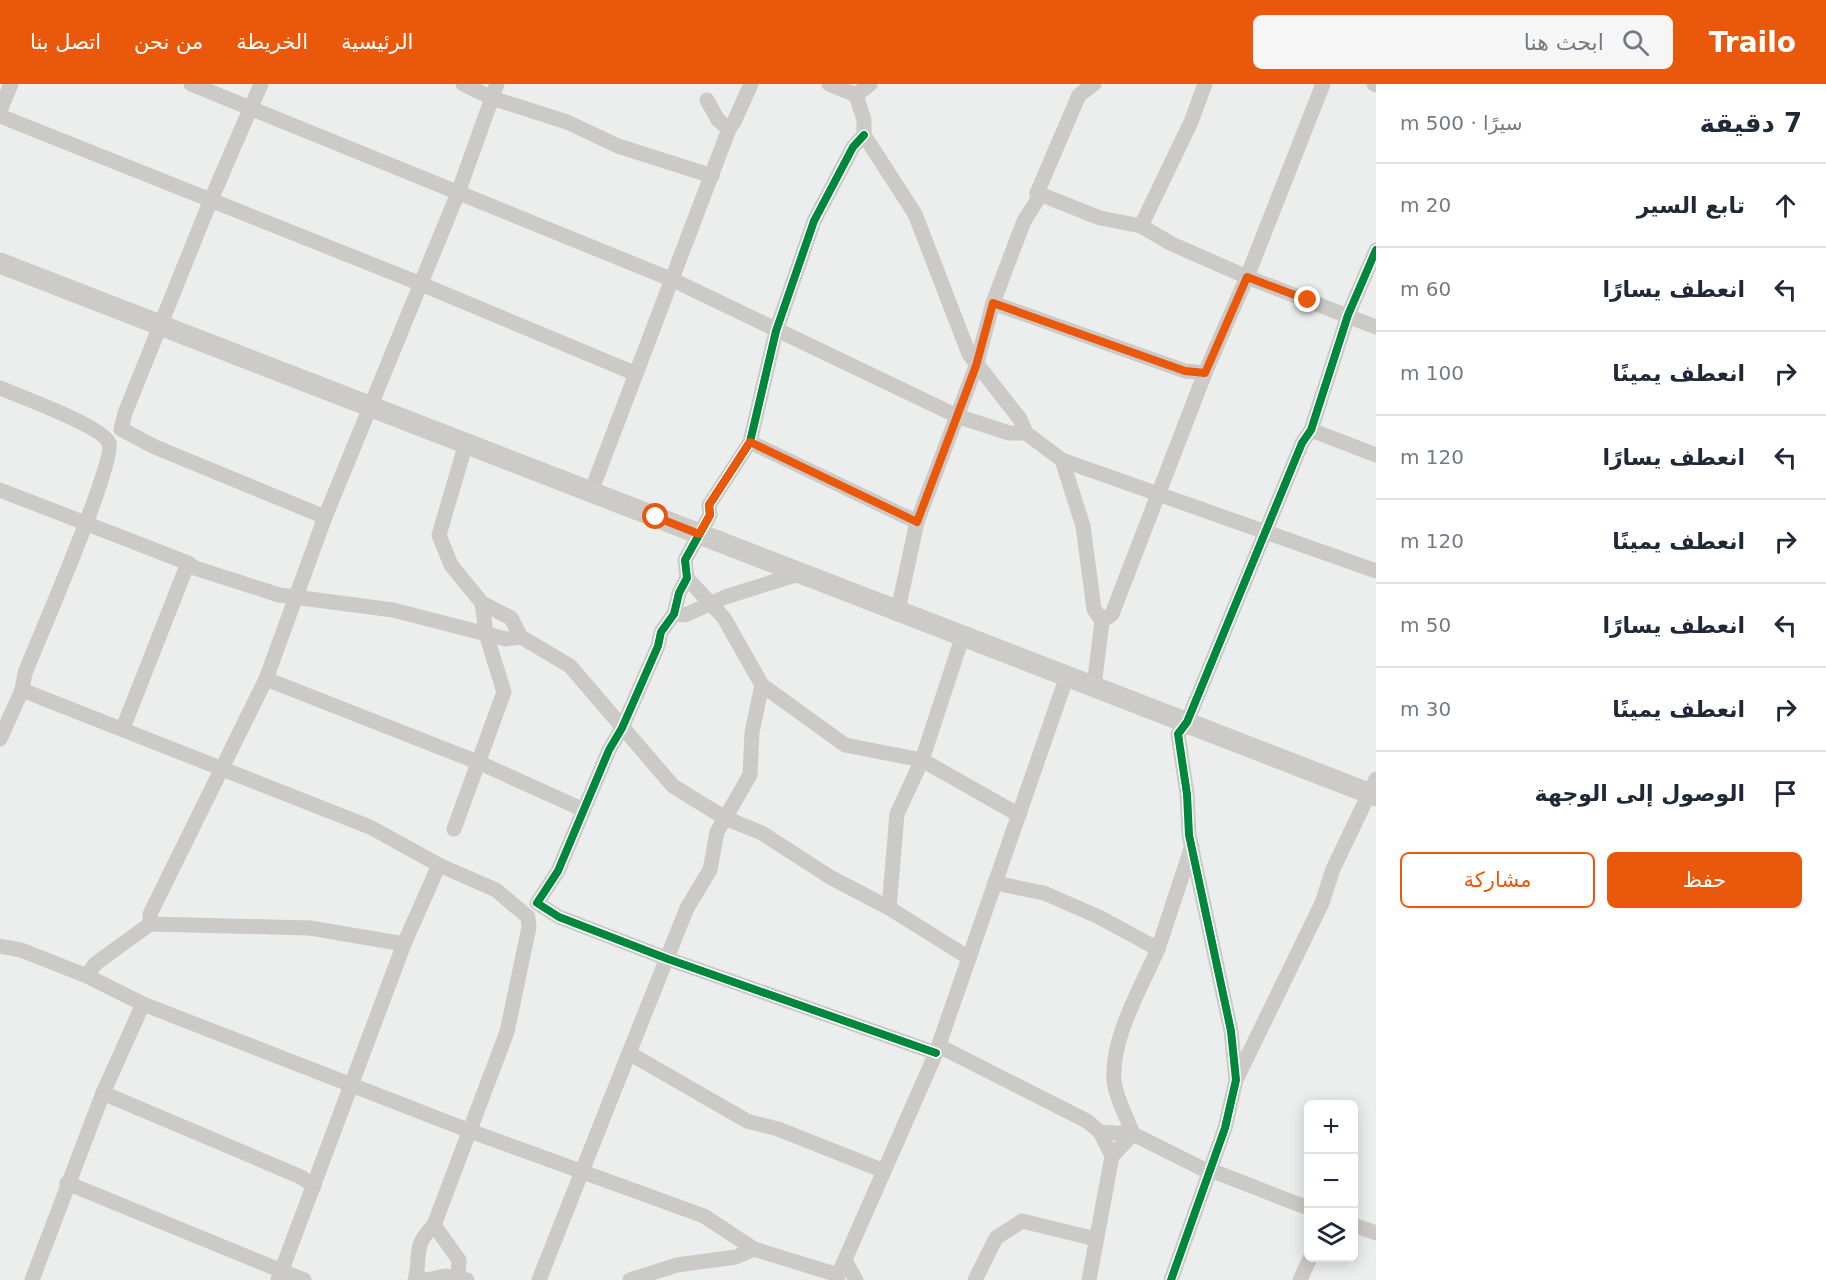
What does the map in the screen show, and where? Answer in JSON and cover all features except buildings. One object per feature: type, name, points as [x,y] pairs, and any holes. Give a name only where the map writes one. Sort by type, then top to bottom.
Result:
[{"type":"main road","points":[[0,263],[1067,676],[1374,790]]},
{"type":"street","points":[[0,111],[11,84]]},
{"type":"street","points":[[191,84],[673,280],[957,416],[1009,433],[1026,433]]},
{"type":"street","points":[[261,84],[160,325],[125,413],[122,429],[155,447],[325,517]]},
{"type":"street","points":[[463,84],[495,91],[618,146],[712,176]]},
{"type":"street","points":[[591,492],[634,373],[673,280],[729,129],[751,84]]},
{"type":"street","points":[[829,84],[856,95]]},
{"type":"street","points":[[856,95],[870,84]]},
{"type":"street","points":[[898,610],[917,522],[976,366],[993,303],[1024,221],[1038,199],[1037,193],[1078,95],[1094,84]]},
{"type":"street","points":[[1141,226],[1191,122],[1205,84]]},
{"type":"street","points":[[1102,621],[1112,614],[1205,373],[1247,277],[1323,84]]},
{"type":"street","points":[[150,924],[150,914],[266,679],[325,517],[458,193],[495,91]]},
{"type":"street","points":[[856,95],[864,120],[864,135],[915,213],[969,354],[976,366],[1020,419],[1026,433],[1062,460],[1376,571]]},
{"type":"street","points":[[706,100],[718,120],[729,129]]},
{"type":"street","points":[[0,116],[634,373]]},
{"type":"street","points":[[864,135],[853,147],[813,221],[776,331],[750,442],[709,505],[710,515],[686,560],[687,578],[679,592],[674,614],[661,632],[658,646],[622,728],[609,750],[558,872],[537,903],[559,917],[668,959],[937,1050],[1087,1121],[1100,1132],[1112,1156]]},
{"type":"street","points":[[1037,193],[1100,218],[1141,226],[1172,244],[1247,277],[1376,327]]},
{"type":"street","points":[[1171,1280],[1233,1104],[1236,1080],[1231,1031],[1192,846],[1178,735],[1187,722],[1302,443],[1311,430],[1348,315],[1376,250]]},
{"type":"street","points":[[993,303],[1185,371],[1205,373]]},
{"type":"street","points":[[0,388],[72,418],[104,436],[109,444],[108,460],[25,673],[22,690],[0,739]]},
{"type":"street","points":[[1311,430],[1376,454]]},
{"type":"street","points":[[750,442],[917,522]]},
{"type":"street","points":[[466,443],[439,535],[451,565],[482,603],[511,618],[521,637],[570,666],[673,786],[725,818],[762,833],[830,877],[890,908],[969,958]]},
{"type":"street","points":[[1062,460],[1083,526],[1094,609],[1102,621],[1094,686]]},
{"type":"street","points":[[0,490],[188,563],[195,568],[279,595],[393,610],[506,639],[521,637]]},
{"type":"street","points":[[123,728],[188,563]]},
{"type":"street","points":[[674,614],[685,615],[725,597],[802,573]]},
{"type":"street","points":[[687,578],[724,618],[762,685],[845,745],[922,760],[1019,815]]},
{"type":"street","points":[[454,829],[504,692],[486,634],[482,603]]},
{"type":"street","points":[[890,908],[897,814],[922,760],[963,635]]},
{"type":"street","points":[[0,946],[21,950],[87,976],[143,1004],[470,1131],[704,1216],[754,1249],[837,1278],[937,1050],[1067,676]]},
{"type":"street","points":[[266,679],[480,763],[584,810]]},
{"type":"street","points":[[539,1280],[580,1172],[622,1076],[687,908],[710,870],[717,832],[750,775],[752,732],[762,685]]},
{"type":"street","points":[[22,690],[370,827],[439,865],[496,890],[528,917],[530,927],[507,1032],[434,1225],[423,1235],[416,1253],[415,1279],[427,1280],[445,1276],[467,1280]]},
{"type":"street","points":[[1236,1080],[1322,903],[1334,869],[1374,790]]},
{"type":"street","points":[[1133,1134],[1114,1082],[1118,1050],[1125,1025],[1158,949],[1192,846]]},
{"type":"street","points":[[280,1275],[404,944],[439,865]]},
{"type":"street","points":[[995,883],[1044,893],[1099,916],[1158,949]]},
{"type":"street","points":[[87,976],[95,964],[150,924],[310,928],[404,944]]},
{"type":"street","points":[[32,1280],[103,1093],[143,1004]]},
{"type":"street","points":[[629,1053],[747,1121],[778,1129],[884,1171]]},
{"type":"street","points":[[103,1093],[301,1177],[314,1186]]},
{"type":"street","points":[[1100,1132],[1133,1134],[1209,1173],[1213,1171],[1304,1206]]},
{"type":"street","points":[[1089,1280],[1112,1156],[1133,1134]]},
{"type":"street","points":[[67,1184],[280,1275],[304,1280]]},
{"type":"street","points":[[975,1280],[996,1238],[1022,1221],[1096,1239]]},
{"type":"street","points":[[434,1225],[459,1260],[458,1279]]},
{"type":"street","points":[[1358,1227],[1376,1233]]},
{"type":"street","points":[[630,1280],[677,1265],[736,1257],[754,1249]]},
{"type":"street","points":[[845,1261],[856,1280]]},
{"type":"street","points":[[1300,1280],[1308,1262]]},
{"type":"cycle path","points":[[864,135],[853,147],[814,221],[776,331],[750,442],[709,505],[710,515],[685,560],[687,578],[679,593],[674,614],[661,632],[658,646],[622,728],[609,750],[558,871],[537,903],[559,917],[668,959],[936,1053]]},
{"type":"cycle path","points":[[1171,1280],[1225,1128],[1236,1080],[1231,1031],[1189,835],[1187,794],[1178,734],[1187,722],[1302,443],[1311,430],[1348,315],[1376,250]]},
{"type":"route","points":[[656,517],[699,534],[710,515],[709,505],[750,442],[917,522],[976,366],[993,303],[1185,371],[1205,373],[1247,277],[1308,300]]}]
